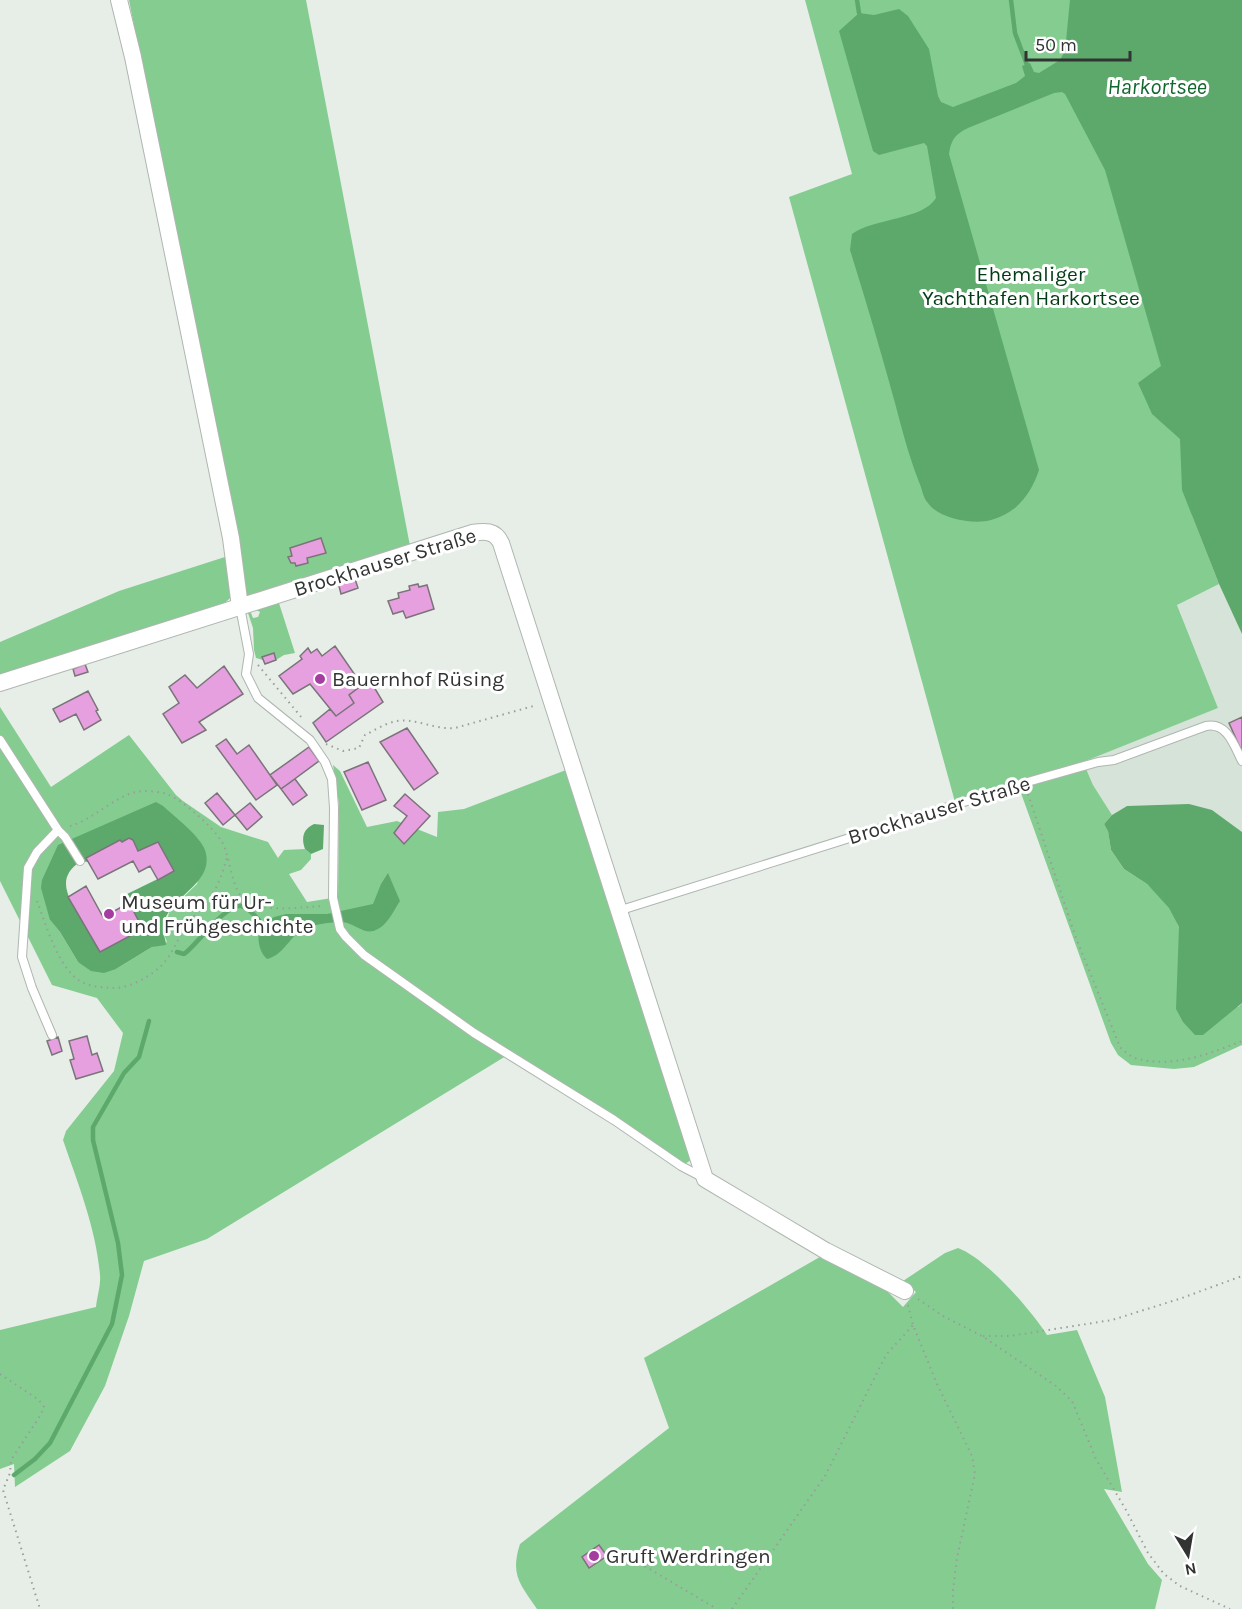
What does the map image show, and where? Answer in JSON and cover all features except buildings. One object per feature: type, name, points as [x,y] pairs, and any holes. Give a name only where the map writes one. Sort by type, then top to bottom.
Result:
[{"type":"street","points":[[119,0],[133,57],[231,538],[240,607]]},
{"type":"street","name":"Brockhauser Straße","points":[[0,683],[472,533],[494,534],[501,543],[705,1179]]},
{"type":"street","points":[[705,1179],[826,1251],[905,1291]]},
{"type":"lane","points":[[240,607],[249,654],[246,674],[258,698],[310,740],[325,762],[332,779],[334,808],[332,877],[334,908],[340,929],[364,955],[474,1033],[614,1120],[681,1166],[705,1179]]},
{"type":"lane","name":"Brockhauser Straße","points":[[618,912],[1024,783],[1098,762],[1114,760],[1214,724],[1226,730],[1242,761]]},
{"type":"lane","points":[[0,740],[80,861]]},
{"type":"lane","points":[[52,1035],[22,957],[28,868],[37,852],[60,831]]},
{"type":"path","points":[[249,654],[302,718]]},
{"type":"path","points":[[323,743],[343,751],[359,748],[365,735],[398,721],[443,729],[455,728],[551,700]]},
{"type":"path","points":[[1024,783],[1076,938],[1120,1047],[1134,1058],[1168,1062],[1205,1055],[1242,1041]]},
{"type":"path","points":[[60,831],[61,827],[81,822],[121,798],[143,791],[167,794],[204,821],[222,842],[236,888],[245,901],[266,908],[322,906],[334,908]]},
{"type":"path","points":[[27,876],[54,944],[67,968],[82,983],[97,987],[121,988],[142,980],[161,966],[188,924],[210,898],[221,877],[227,857]]},
{"type":"path","points":[[982,1336],[1010,1336],[1112,1320],[1242,1276]]},
{"type":"path","points":[[905,1291],[913,1325],[937,1384],[972,1456],[975,1474],[957,1558],[953,1609]]},
{"type":"path","points":[[905,1291],[943,1316],[982,1336],[1056,1386],[1072,1401],[1095,1459],[1126,1510],[1148,1553],[1164,1574],[1180,1586],[1230,1609]]},
{"type":"path","points":[[732,1609],[825,1476],[886,1355],[913,1325]]},
{"type":"path","points":[[0,1374],[39,1400],[44,1407],[11,1460],[10,1473],[3,1490],[40,1609]]},
{"type":"path","points":[[612,1551],[648,1568],[717,1609]]},
{"type":"shaded area","points":[[1219,584],[1242,634],[1242,832],[1212,810],[1127,806],[1112,815],[1082,762],[1218,708],[1177,604]]},
{"type":"green space","points":[[129,0],[306,0],[410,546],[248,596],[245,593]]},
{"type":"green space","name":"Ehemaliger Yachthafen Harkortsee","points":[[805,0],[1242,0],[1192,515],[1219,584],[1177,605],[1218,708],[1083,762],[1093,785],[1112,815],[1104,824],[1108,830],[1111,850],[1124,869],[1147,884],[1170,908],[1179,927],[1179,954],[1238,1007],[1242,1003],[1242,1045],[1194,1067],[1174,1069],[1131,1065],[1118,1055],[1111,1043],[1017,782],[955,802],[789,197],[852,174]]},
{"type":"green space","points":[[228,556],[232,596],[222,606],[0,676],[0,642],[119,591]]},
{"type":"green space","points":[[278,600],[295,653],[284,655],[276,660],[274,653],[263,657],[263,660],[256,658],[253,628],[248,613],[251,613],[253,618],[258,617],[260,612],[256,610]]},
{"type":"green space","points":[[0,707],[51,787],[129,735],[176,795],[221,827],[268,842],[278,858],[284,850],[305,849],[311,854],[311,859],[301,870],[289,874],[307,902],[338,897],[339,804],[333,765],[340,771],[367,827],[397,821],[437,837],[438,812],[464,809],[566,770],[691,1160],[685,1164],[506,1056],[207,1239],[144,1261],[129,1316],[105,1386],[70,1451],[15,1487],[14,1464],[0,1469],[0,1330],[96,1307],[100,1279],[95,1240],[63,1140],[66,1131],[114,1071],[123,1033],[97,998],[52,985],[0,881]],"holes":[[[106,825],[204,850],[197,884],[170,910],[163,932],[167,942],[152,947],[116,969],[78,962],[50,920],[71,840]]]},
{"type":"green space","points":[[958,1248],[982,1263],[994,1274],[1019,1299],[1047,1335],[1077,1330],[1105,1397],[1122,1492],[1104,1489],[1148,1564],[1162,1580],[1155,1609],[537,1609],[518,1579],[516,1564],[520,1544],[669,1428],[644,1358],[825,1254],[886,1290],[903,1307],[916,1292],[903,1281],[945,1253]]},
{"type":"water","name":"Harkortsee","points":[[1070,0],[1242,0],[1242,634],[1219,584],[1182,490],[1180,439],[1152,414],[1138,383],[1161,366],[1105,170],[1065,94],[1054,93],[964,130],[954,138],[949,154],[1039,470],[1027,495],[1008,513],[991,520],[966,521],[940,513],[926,501],[909,453],[850,250],[852,234],[861,229],[920,211],[936,198],[927,146],[924,143],[879,155],[873,151],[839,31],[859,13],[874,15],[899,9],[908,16],[929,49],[941,102],[953,107],[1016,83],[1025,76],[1022,66],[1030,63],[1034,72],[1039,73],[1060,60],[1065,51]]},
{"type":"water","points":[[156,802],[198,839],[205,850],[207,863],[203,874],[170,910],[165,920],[163,932],[166,945],[152,947],[116,969],[104,973],[91,971],[78,962],[50,920],[41,888],[42,880],[58,845]],"holes":[[[129,838],[133,840],[138,851],[174,871],[125,895],[142,929],[100,952],[68,895],[66,888],[68,874],[81,861],[88,862],[87,858],[120,840],[122,842]]]},
{"type":"water","points":[[1189,804],[1212,810],[1242,832],[1242,1003],[1203,1035],[1195,1035],[1183,1022],[1176,1009],[1179,927],[1169,908],[1147,884],[1124,869],[1111,850],[1108,831],[1104,824],[1112,815],[1127,806]]},
{"type":"water","points":[[314,824],[324,825],[323,849],[311,854],[305,849],[303,838],[307,828]]},
{"type":"water","points":[[388,873],[400,901],[382,927],[370,931],[343,922],[315,925],[300,931],[273,957],[267,959],[264,956],[259,944],[260,926],[274,917],[286,914],[327,914],[373,904]]},
{"type":"waterway","points":[[857,0],[859,13]]},
{"type":"waterway","points":[[1011,0],[1015,33],[1027,65]]},
{"type":"waterway","points":[[177,952],[184,954],[219,918],[234,907],[246,908],[259,920]]},
{"type":"waterway","points":[[14,1475],[35,1459],[50,1443],[112,1324],[122,1275],[118,1243],[93,1140],[93,1127],[124,1073],[139,1057],[149,1021]]},
{"type":"place","name":"Bauernhof Rüsing","points":[[320,679]]},
{"type":"place","name":"Museum für Ur- und Frühgeschichte","points":[[109,914]]},
{"type":"place","name":"Gruft Werdringen","points":[[594,1556]]}]
